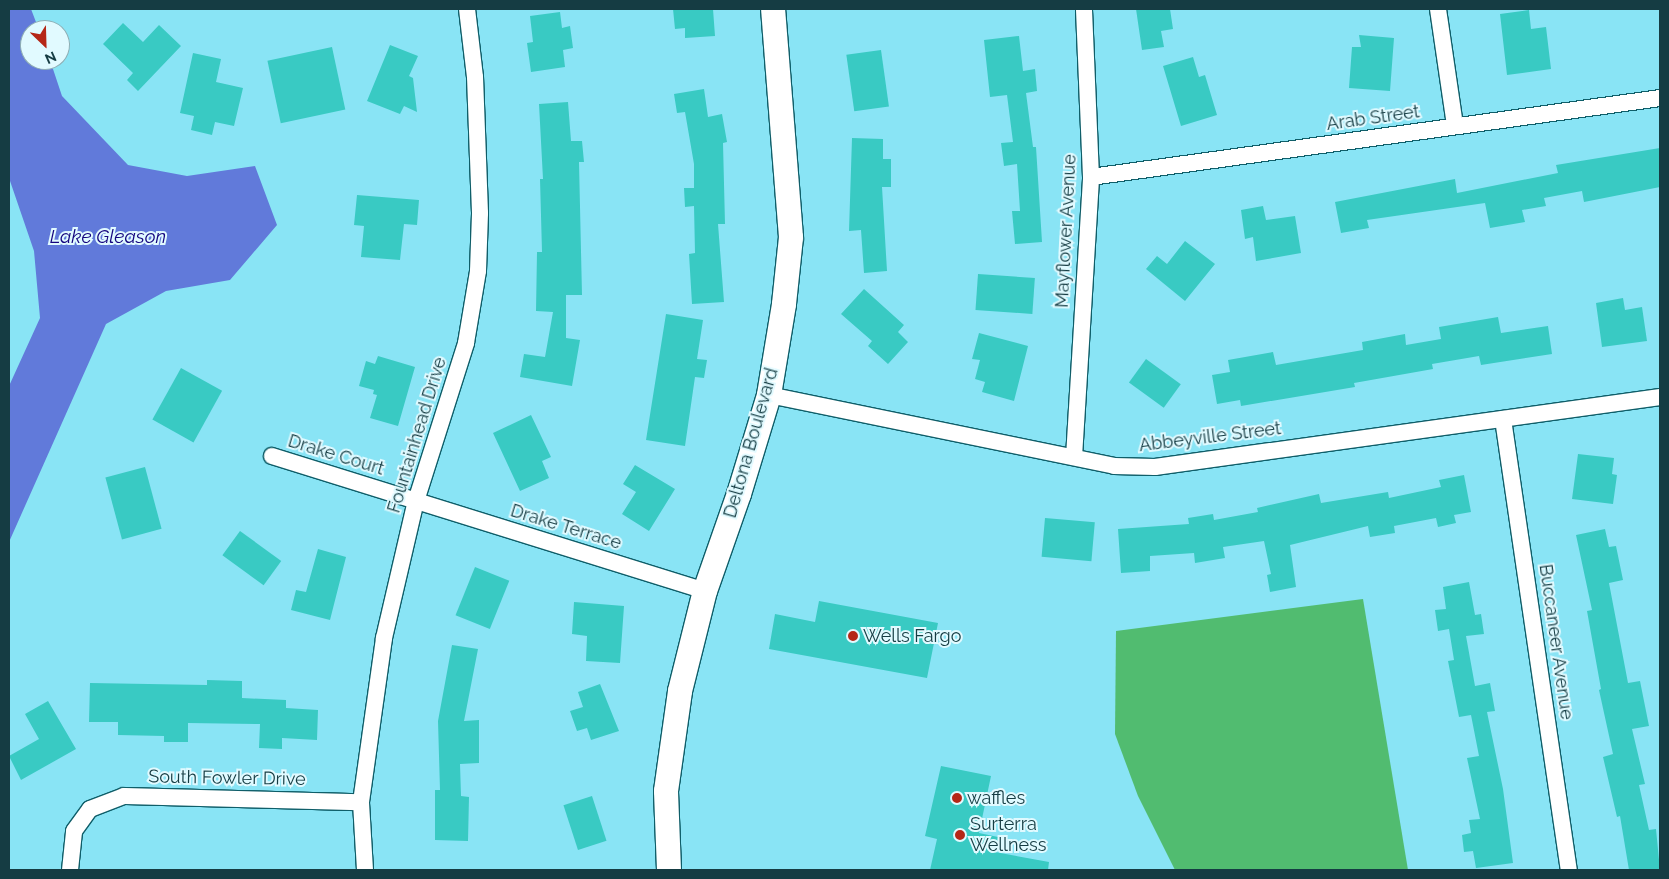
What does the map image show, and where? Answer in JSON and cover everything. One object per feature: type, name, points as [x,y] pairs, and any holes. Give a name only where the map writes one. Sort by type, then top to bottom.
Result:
[{"type":"street","name":"Fountainhead Drive","points":[[365,870],[361,802],[384,638],[416,501],[466,343],[478,271],[480,213],[475,77],[467,9]]},
{"type":"street","name":"Deltona Boulevard","points":[[669,870],[666,791],[680,691],[705,591],[740,494],[769,396],[791,237],[773,9]]},
{"type":"street","name":"Mayflower Avenue","points":[[1074,457],[1082,292],[1091,176],[1084,9]]},
{"type":"street","points":[[1438,9],[1456,126]]},
{"type":"street","name":"Arab Street","points":[[1091,176],[1660,98]]},
{"type":"street","name":"Abbeyville Street","points":[[769,396],[1114,466],[1155,467],[1660,396]]},
{"type":"street","name":"Buccaneer Avenue","points":[[1503,419],[1569,870]]},
{"type":"street","name":"Drake Court","points":[[272,456],[416,501]]},
{"type":"street","name":"Drake Terrace","points":[[416,501],[705,591]]},
{"type":"street","name":"South Fowler Drive","points":[[70,870],[74,831],[93,808],[124,796],[361,802]]},
{"type":"green space","points":[[1363,599],[1408,870],[1175,870],[1138,796],[1115,734],[1116,631]]},
{"type":"water","name":"Lake Gleason","points":[[9,9],[31,9],[35,20],[20,20],[20,70],[53,70],[62,96],[128,165],[187,176],[255,166],[277,225],[230,280],[166,291],[106,324],[9,542],[9,386],[40,318],[34,251],[9,178]]},
{"type":"building","points":[[673,9],[713,9],[715,36],[685,38],[685,28],[675,29]]},
{"type":"building","points":[[1136,9],[1170,9],[1173,29],[1161,31],[1164,47],[1142,50]]},
{"type":"building","points":[[1529,10],[1531,29],[1546,27],[1551,69],[1507,75],[1500,14]]},
{"type":"building","points":[[560,12],[562,28],[570,26],[573,48],[563,50],[565,67],[531,72],[527,43],[533,42],[530,16]]},
{"type":"building","points":[[123,23],[143,42],[159,25],[181,46],[138,91],[127,80],[133,73],[103,44]]},
{"type":"building","points":[[1359,35],[1394,38],[1390,91],[1349,88],[1352,47],[1361,47]]},
{"type":"building","points":[[1019,36],[1023,71],[1035,69],[1037,91],[1026,93],[1033,147],[1036,147],[1042,242],[1015,244],[1012,211],[1020,211],[1017,164],[1004,166],[1001,143],[1013,142],[1007,95],[990,97],[984,40]]},
{"type":"building","points":[[390,45],[418,56],[409,76],[413,78],[417,112],[404,106],[400,114],[367,101]]},
{"type":"building","points":[[332,47],[345,110],[281,123],[267,61]]},
{"type":"building","points":[[881,50],[889,106],[854,111],[846,55]]},
{"type":"building","points":[[193,53],[221,59],[216,82],[243,88],[234,126],[215,122],[212,135],[191,130],[194,116],[180,113]]},
{"type":"building","points":[[1193,57],[1199,77],[1205,75],[1217,115],[1181,126],[1163,66]]},
{"type":"building","points":[[704,89],[708,117],[722,114],[727,142],[723,143],[725,224],[718,224],[724,302],[692,304],[689,254],[695,253],[694,206],[685,207],[684,188],[694,188],[694,164],[685,112],[677,113],[674,94]]},
{"type":"building","points":[[568,102],[571,141],[582,141],[584,162],[579,162],[582,295],[566,295],[566,338],[580,340],[572,386],[520,377],[524,354],[545,357],[553,312],[536,311],[537,252],[542,252],[540,179],[543,179],[539,104]]},
{"type":"building","points":[[852,138],[883,139],[883,159],[891,159],[891,187],[882,187],[887,271],[864,273],[861,230],[849,231]]},
{"type":"building","points":[[1660,148],[1660,187],[1584,202],[1582,191],[1544,198],[1546,206],[1522,210],[1525,222],[1490,228],[1485,203],[1367,220],[1369,228],[1341,233],[1335,202],[1455,179],[1457,193],[1558,173],[1556,165]]},
{"type":"building","points":[[357,195],[419,200],[417,225],[404,224],[400,260],[361,257],[364,226],[354,225]]},
{"type":"building","points":[[1263,206],[1266,220],[1295,216],[1301,253],[1256,261],[1253,237],[1245,239],[1241,210]]},
{"type":"building","points":[[1185,241],[1215,264],[1185,301],[1146,269],[1157,256],[1167,264]]},
{"type":"building","points":[[978,274],[1035,278],[1032,314],[975,310]]},
{"type":"building","points":[[864,289],[904,325],[898,332],[908,342],[888,364],[868,346],[872,341],[841,314]]},
{"type":"building","points":[[1623,298],[1625,310],[1642,307],[1647,341],[1602,347],[1596,303]]},
{"type":"building","points":[[666,314],[703,320],[697,359],[707,360],[704,378],[695,377],[685,446],[646,440]]},
{"type":"building","points":[[1498,317],[1501,333],[1548,326],[1552,354],[1481,365],[1479,356],[1432,364],[1433,369],[1354,383],[1355,387],[1241,406],[1240,400],[1217,404],[1212,375],[1230,372],[1228,360],[1273,352],[1276,365],[1363,350],[1362,342],[1405,334],[1406,345],[1441,339],[1439,327]]},
{"type":"building","points":[[979,333],[1028,346],[1014,401],[982,392],[985,382],[975,379],[980,360],[972,359]]},
{"type":"building","points":[[378,356],[415,367],[398,426],[370,418],[377,395],[373,394],[374,390],[359,386],[366,361],[375,364]]},
{"type":"building","points":[[1146,359],[1181,384],[1164,408],[1129,382]]},
{"type":"building","points":[[181,368],[222,391],[194,442],[152,420]]},
{"type":"building","points":[[531,415],[551,457],[542,461],[549,478],[520,491],[493,433]]},
{"type":"building","points":[[1578,454],[1614,458],[1612,474],[1617,475],[1613,504],[1572,499]]},
{"type":"building","points":[[635,465],[675,489],[649,531],[622,514],[636,492],[623,484]]},
{"type":"building","points":[[145,467],[162,529],[122,539],[105,478]]},
{"type":"building","points":[[1464,475],[1471,512],[1454,515],[1456,523],[1438,527],[1436,518],[1394,526],[1395,533],[1370,537],[1368,526],[1290,545],[1296,587],[1270,592],[1267,575],[1271,574],[1264,541],[1223,547],[1225,558],[1195,563],[1194,553],[1150,556],[1150,571],[1121,573],[1118,529],[1189,524],[1188,518],[1213,514],[1214,520],[1258,512],[1257,508],[1319,494],[1321,503],[1388,492],[1389,498],[1441,487],[1439,480]]},
{"type":"building","points":[[1045,518],[1095,522],[1091,561],[1042,557]]},
{"type":"building","points":[[1605,529],[1609,547],[1616,546],[1623,580],[1609,583],[1628,683],[1640,681],[1649,726],[1632,729],[1645,784],[1639,785],[1649,830],[1656,829],[1660,870],[1629,870],[1620,816],[1617,817],[1603,757],[1613,754],[1599,690],[1601,689],[1587,611],[1592,610],[1576,535]]},
{"type":"building","points":[[240,531],[281,561],[264,585],[222,555]]},
{"type":"building","points":[[318,549],[346,557],[330,620],[291,610],[296,590],[306,592]]},
{"type":"building","points":[[475,567],[509,581],[490,629],[456,615]]},
{"type":"building","points":[[1469,582],[1475,615],[1481,614],[1484,634],[1466,636],[1475,686],[1490,683],[1495,711],[1487,712],[1503,789],[1513,863],[1476,868],[1473,851],[1464,852],[1462,835],[1471,833],[1469,820],[1480,819],[1467,758],[1479,756],[1471,715],[1459,717],[1448,661],[1454,660],[1449,629],[1438,631],[1435,610],[1446,609],[1443,587]]},
{"type":"building","name":"Wells Fargo","points":[[819,601],[938,623],[927,678],[769,649],[775,614],[815,622]]},
{"type":"building","points":[[574,602],[624,606],[620,663],[586,661],[587,636],[572,634]]},
{"type":"building","points":[[452,645],[478,649],[464,721],[479,720],[479,763],[460,764],[461,796],[469,797],[468,841],[435,840],[435,790],[440,790],[438,721]]},
{"type":"building","points":[[207,680],[242,681],[242,698],[286,700],[286,708],[318,710],[317,740],[282,738],[282,749],[259,748],[260,724],[188,723],[188,742],[164,742],[164,736],[118,735],[118,722],[89,722],[90,683],[207,685]]},
{"type":"building","points":[[600,684],[619,731],[591,740],[587,728],[577,731],[570,711],[583,707],[578,692]]},
{"type":"building","points":[[48,701],[76,749],[21,780],[9,756],[39,739],[25,714]]},
{"type":"building","points":[[941,766],[991,776],[979,833],[998,837],[995,852],[1049,862],[1048,870],[930,870],[937,839],[925,836]]},
{"type":"building","points":[[592,796],[607,841],[578,850],[563,805]]},
{"type":"place","name":"Wells Fargo","points":[[853,636]]},
{"type":"place","name":"waffles","points":[[957,798]]},
{"type":"place","name":"Surterra Wellness","points":[[960,835]]}]
